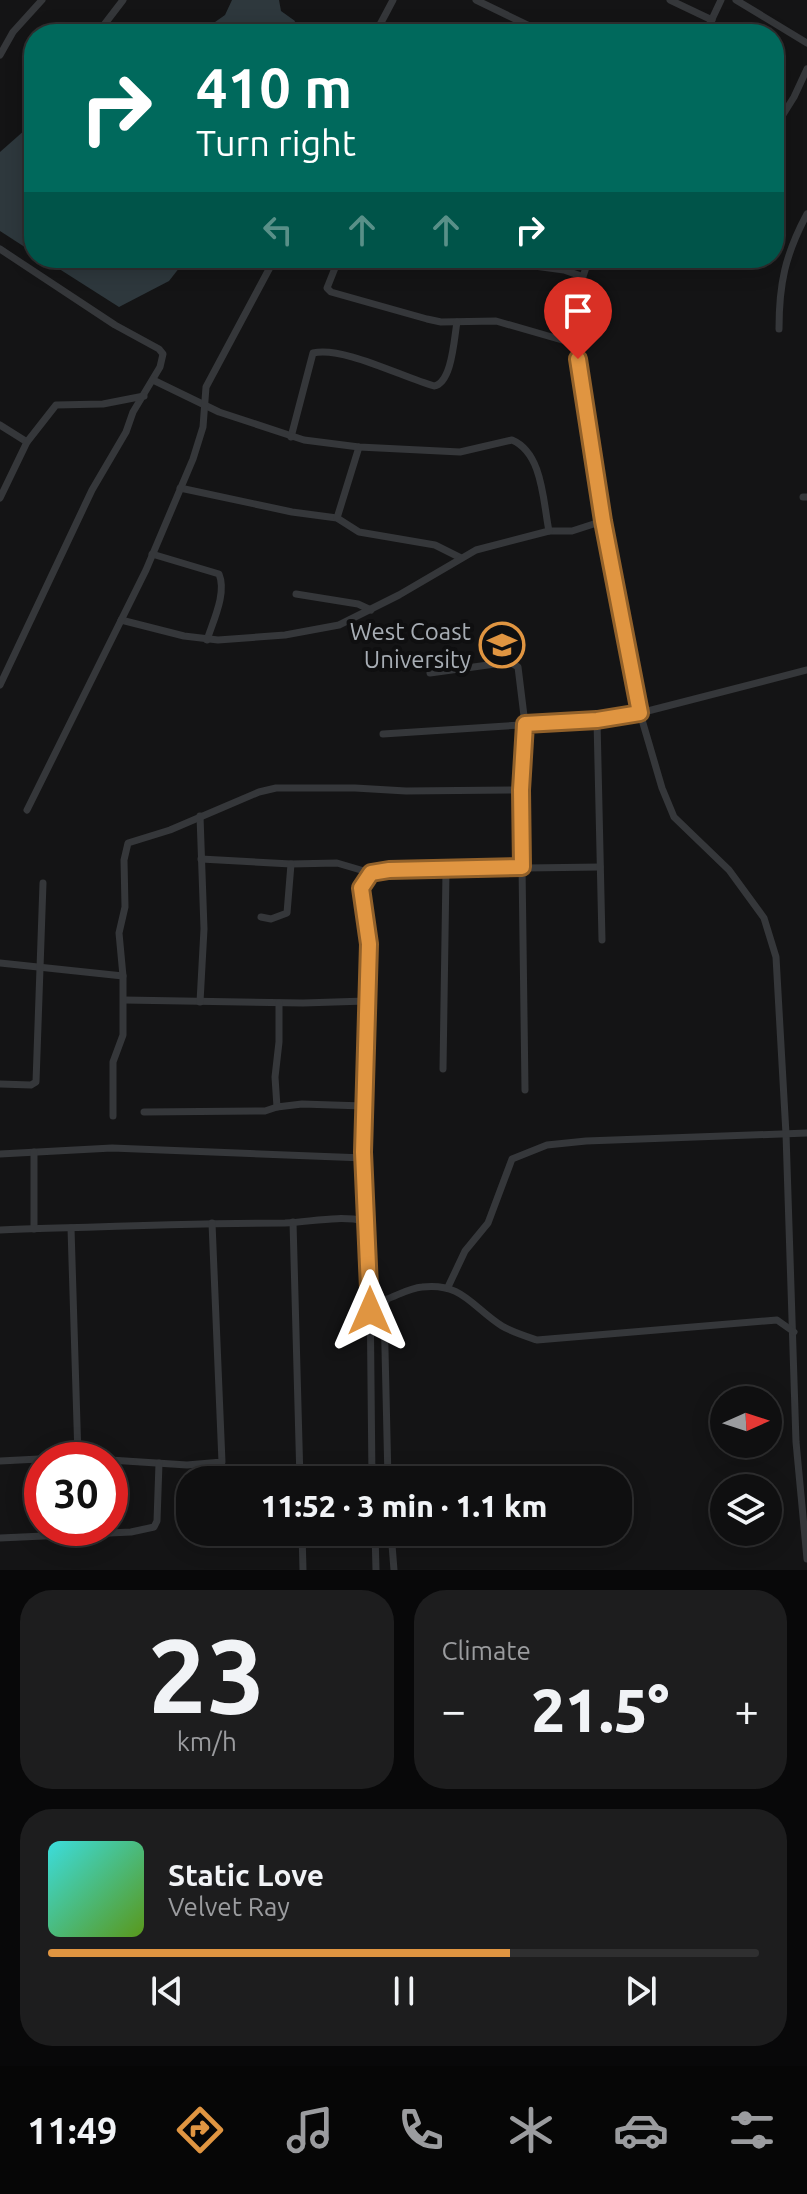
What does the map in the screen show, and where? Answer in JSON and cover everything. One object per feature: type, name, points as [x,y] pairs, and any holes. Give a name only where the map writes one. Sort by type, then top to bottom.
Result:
[{"type":"street","points":[[0,55],[13,32],[42,0]]},
{"type":"street","points":[[105,24],[123,0]]},
{"type":"street","points":[[380,24],[393,0]]},
{"type":"street","points":[[476,0],[525,24]]},
{"type":"street","points":[[670,0],[712,20]]},
{"type":"street","points":[[710,24],[721,0]]},
{"type":"street","points":[[736,0],[776,24]]},
{"type":"street","points":[[784,29],[807,43]]},
{"type":"street","points":[[784,116],[803,90],[807,69]]},
{"type":"street","points":[[779,329],[779,291],[789,252],[807,214]]},
{"type":"street","points":[[0,249],[24,265]]},
{"type":"street","points":[[0,685],[3,671],[65,552],[92,490],[153,380],[163,354],[29,268]]},
{"type":"street","points":[[27,810],[152,554],[193,459],[203,427],[206,387],[270,268]]},
{"type":"street","points":[[334,268],[327,282],[331,292],[427,319],[496,321],[576,344]]},
{"type":"street","points":[[549,268],[581,276]]},
{"type":"street","points":[[585,268],[581,276],[576,344],[603,521],[640,713],[674,817],[729,870],[764,918],[776,957],[786,1134],[796,1442],[807,1559]]},
{"type":"street","points":[[291,437],[313,353],[346,355],[396,374],[434,386],[440,385],[446,379],[457,322]]},
{"type":"street","points":[[153,380],[204,406],[291,437],[359,447],[460,452],[500,441],[518,443],[535,465],[549,531]]},
{"type":"street","points":[[0,498],[27,442],[52,408],[61,403],[103,404],[144,396]]},
{"type":"street","points":[[0,425],[27,442]]},
{"type":"street","points":[[337,518],[359,447]]},
{"type":"street","points":[[180,488],[292,512],[337,518],[359,532],[435,545],[461,558]]},
{"type":"street","points":[[121,620],[207,640],[285,635],[339,625],[476,550],[549,531],[572,531],[603,521]]},
{"type":"street","points":[[152,554],[219,574],[221,592],[207,640]]},
{"type":"street","points":[[296,594],[358,604],[371,610]]},
{"type":"street","points":[[430,673],[515,663],[518,667],[525,724],[521,790],[525,1090]]},
{"type":"street","points":[[383,734],[597,720],[640,713],[807,670]]},
{"type":"street","points":[[597,720],[602,940]]},
{"type":"street","points":[[113,1116],[113,1062],[123,1035],[119,933],[125,907],[124,860],[128,843],[170,830],[259,792],[276,788],[521,790]]},
{"type":"street","points":[[200,816],[204,929],[200,1002]]},
{"type":"street","points":[[201,859],[337,863],[371,873],[389,870],[600,867]]},
{"type":"street","points":[[261,917],[271,919],[287,913],[291,864]]},
{"type":"street","points":[[443,1069],[446,871]]},
{"type":"street","points":[[371,873],[361,888],[369,944],[364,1158],[370,1285],[372,1466]]},
{"type":"street","points":[[0,1084],[31,1085],[36,1082],[43,883]]},
{"type":"street","points":[[0,963],[123,976]]},
{"type":"street","points":[[124,1000],[366,1001]]},
{"type":"street","points":[[277,1107],[275,1077],[279,1003]]},
{"type":"street","points":[[144,1112],[265,1111],[302,1104],[364,1106]]},
{"type":"street","points":[[448,1287],[465,1251],[488,1223],[512,1159],[547,1145],[586,1141],[807,1133]]},
{"type":"street","points":[[0,1154],[112,1148],[364,1158]]},
{"type":"street","points":[[34,1152],[34,1229]]},
{"type":"street","points":[[0,1230],[342,1218],[365,1221]]},
{"type":"street","points":[[293,1222],[300,1466]]},
{"type":"street","points":[[128,1461],[187,1465],[222,1462],[212,1223]]},
{"type":"street","points":[[71,1228],[78,1442]]},
{"type":"street","points":[[388,1466],[384,1306],[387,1299],[420,1287],[448,1287],[470,1298],[505,1328],[537,1340],[777,1320],[794,1332]]},
{"type":"street","points":[[0,1461],[24,1460]]},
{"type":"street","points":[[0,1538],[131,1532],[154,1527],[157,1521],[159,1463]]},
{"type":"street","points":[[302,1546],[303,1570]]},
{"type":"street","points":[[375,1546],[376,1570]]},
{"type":"street","points":[[392,1546],[394,1570]]},
{"type":"shaded area","points":[[232,0],[279,0],[281,11],[295,21],[294,24],[212,24],[225,15]]},
{"type":"shaded area","points":[[24,131],[24,247],[0,231],[0,152]]},
{"type":"shaded area","points":[[58,268],[179,268],[169,281],[119,307]]},
{"type":"place","name":"West Coast University","points":[[502,645]]},
{"type":"route","points":[[370,1311],[363,1152],[369,960],[361,888],[364,881],[371,873],[389,870],[522,867],[521,790],[525,724],[597,720],[640,713],[603,521],[578,359]]}]
